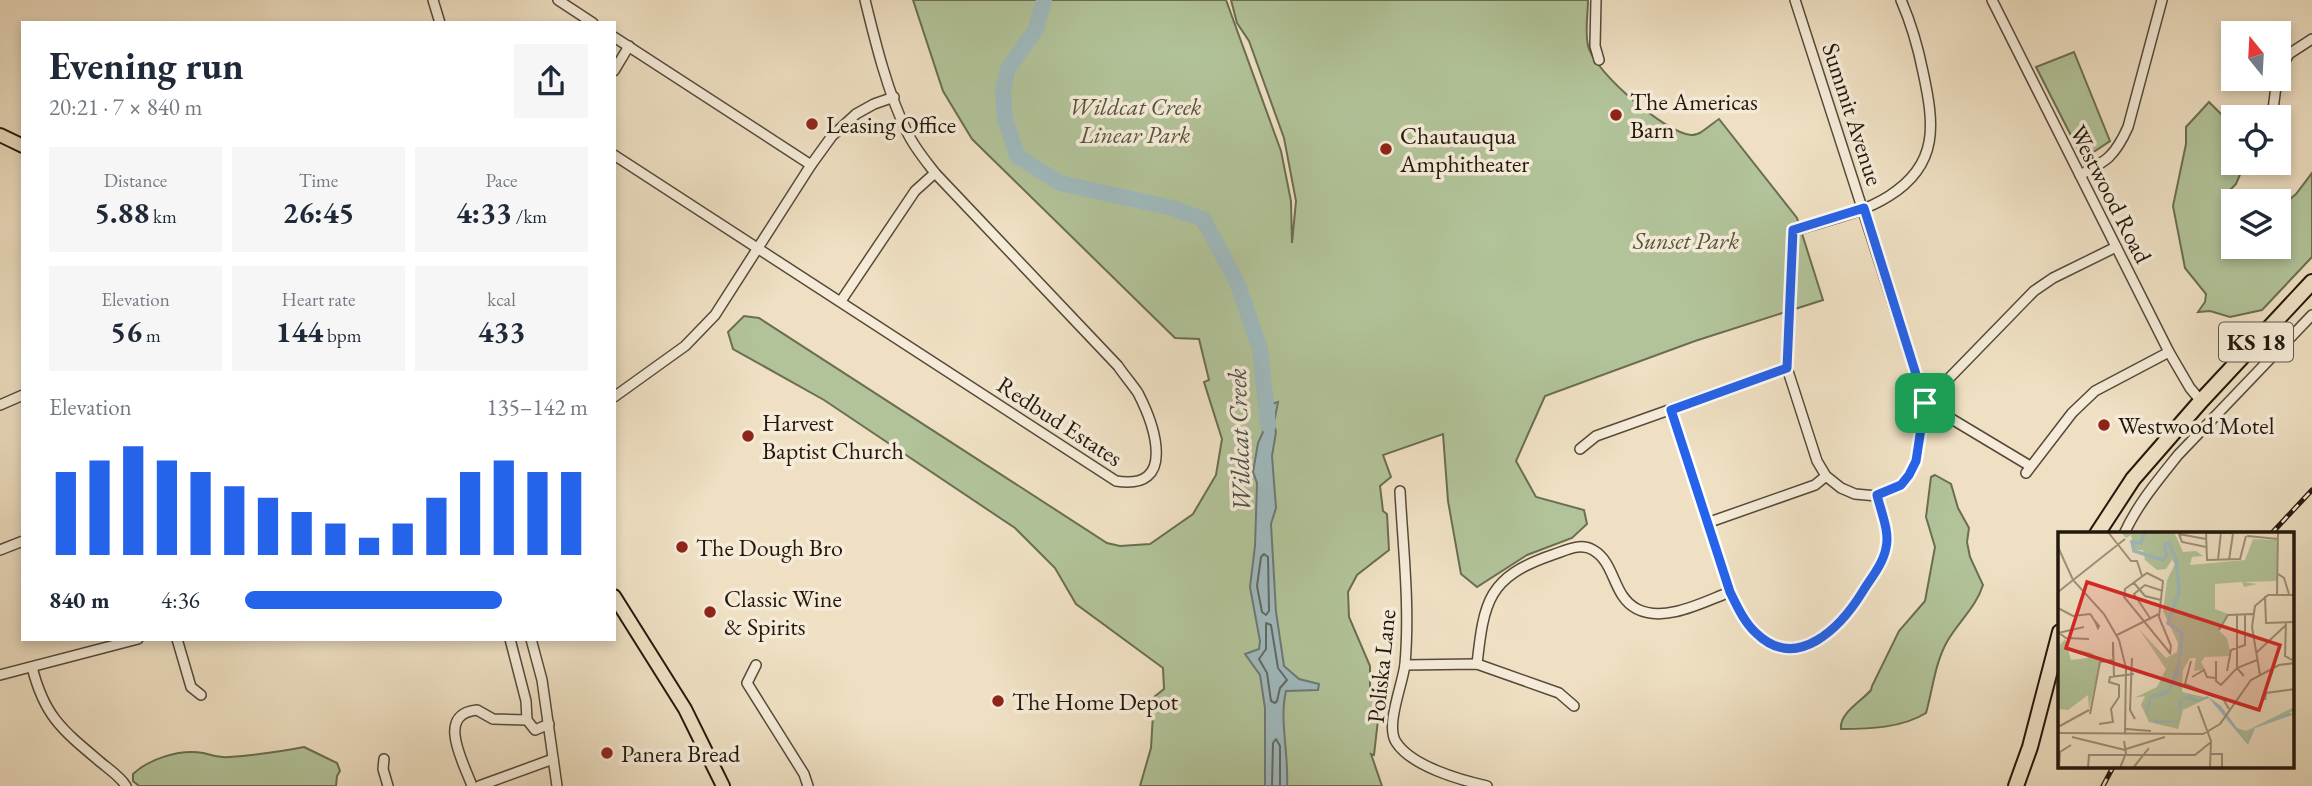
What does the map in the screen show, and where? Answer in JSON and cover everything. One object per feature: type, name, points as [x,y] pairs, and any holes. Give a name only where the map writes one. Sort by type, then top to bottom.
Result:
[{"type":"highway","name":"KS 18","points":[[2098,532],[2128,484],[2312,282]]},
{"type":"highway","points":[[2016,786],[2030,747],[2058,640]]},
{"type":"highway","points":[[2026,786],[2030,747]]},
{"type":"main road","points":[[0,135],[21,145]]},
{"type":"main road","points":[[616,599],[685,709],[723,786]]},
{"type":"street","points":[[433,0],[439,21]]},
{"type":"street","points":[[558,0],[590,21]]},
{"type":"street","name":"Redbud Estates","points":[[616,156],[1116,481],[1132,484],[1147,478],[1156,466],[1157,451],[1138,393],[1118,366],[935,173],[906,132],[865,0]]},
{"type":"street","points":[[1596,0],[1595,46],[1598,60]]},
{"type":"street","name":"Summit Avenue","points":[[1795,0],[1925,403]]},
{"type":"street","points":[[1900,0],[1919,55],[1931,106],[1932,128],[1926,154],[1918,170],[1889,196],[1864,208],[1793,230],[1787,368],[1817,461],[1826,476],[1841,488],[1855,494],[1877,495],[1901,485],[1916,461],[1925,403],[2034,291],[2053,278],[2116,247]]},
{"type":"street","name":"Westwood Road","points":[[1992,0],[2169,352],[2190,388],[2201,401]]},
{"type":"street","points":[[2080,176],[2111,157],[2128,127],[2162,0]]},
{"type":"street","points":[[616,38],[811,165]]},
{"type":"street","points":[[2291,53],[2312,39]]},
{"type":"street","points":[[616,68],[629,47]]},
{"type":"street","points":[[616,396],[685,346],[715,315],[832,136],[856,114],[894,97]]},
{"type":"street","points":[[841,301],[915,191],[935,173]]},
{"type":"street","points":[[2125,532],[2158,480],[2178,456],[2312,315]]},
{"type":"street","points":[[1925,403],[2028,470],[2072,413],[2095,391],[2169,352]]},
{"type":"street","points":[[1580,449],[1596,436],[1787,368]]},
{"type":"street","points":[[0,405],[21,396]]},
{"type":"street","points":[[1671,410],[1730,592],[1749,625],[1771,645],[1789,649],[1810,645],[1839,624],[1857,600],[1887,548],[1887,533],[1877,495]]},
{"type":"street","points":[[1707,523],[1815,485],[1826,476]]},
{"type":"street","name":"Poliska Lane","points":[[1400,491],[1407,603],[1405,665],[1392,728],[1394,741],[1419,762],[1487,786]]},
{"type":"street","points":[[0,550],[21,542]]},
{"type":"street","points":[[1478,664],[1487,602],[1500,585],[1524,565],[1577,547],[1594,550],[1603,558],[1616,587],[1626,601],[1637,609],[1652,613],[1676,611],[1730,592]]},
{"type":"street","points":[[0,675],[130,641]]},
{"type":"street","points":[[178,641],[191,687],[201,695]]},
{"type":"street","points":[[511,641],[526,701],[527,720],[535,730],[549,724]]},
{"type":"street","points":[[532,641],[542,680],[557,786]]},
{"type":"street","points":[[1405,665],[1478,664],[1559,693],[1574,706]]},
{"type":"street","points":[[756,665],[747,683],[804,774],[808,786]]},
{"type":"street","points":[[32,667],[38,692],[65,733],[126,786]]},
{"type":"street","points":[[472,786],[455,737],[454,722],[458,716],[477,710],[493,719],[527,720]]},
{"type":"street","points":[[384,759],[383,769],[388,786]]},
{"type":"street","points":[[480,786],[553,760]]},
{"type":"green space","points":[[913,0],[1226,0],[1281,151],[1291,201],[1292,243],[1296,201],[1284,138],[1249,41],[1237,23],[1231,0],[1588,0],[1589,49],[1605,73],[1649,113],[1679,131],[1694,135],[1719,119],[1797,218],[1823,300],[1695,341],[1545,396],[1516,461],[1536,497],[1584,510],[1587,524],[1572,538],[1527,555],[1477,587],[1461,574],[1448,501],[1443,434],[1383,455],[1391,477],[1380,486],[1383,511],[1387,514],[1389,550],[1357,575],[1348,592],[1349,617],[1370,666],[1370,688],[1385,695],[1378,720],[1374,755],[1371,754],[1382,786],[1140,786],[1151,748],[1154,697],[1164,689],[1163,668],[1076,604],[1055,568],[1015,528],[824,400],[733,349],[728,332],[744,316],[759,318],[1107,543],[1120,546],[1150,544],[1193,514],[1216,475],[1222,439],[1204,382],[1209,380],[1199,339],[1175,338],[972,139],[943,91]]},
{"type":"green space","points":[[2074,52],[2110,141],[2083,159],[2036,67]]},
{"type":"green space","points":[[2209,102],[2221,114],[2221,175],[2240,175],[2231,189],[2221,189],[2221,259],[2291,259],[2291,198],[2312,173],[2312,257],[2262,310],[2230,317],[2210,311],[2198,312],[2205,302],[2206,294],[2185,268],[2173,206],[2186,144],[2186,127]]},
{"type":"green space","points":[[1935,475],[1951,484],[1958,508],[1969,528],[1967,542],[1970,557],[1983,585],[1944,648],[1926,713],[1896,725],[1841,729],[1841,723],[1847,713],[1871,690],[1899,631],[1925,601],[1935,547],[1926,517],[1931,477]]},
{"type":"green space","points":[[304,747],[337,763],[340,771],[336,786],[139,786],[133,781],[133,774],[140,769],[156,760],[184,752],[226,757]]},
{"type":"water","points":[[1278,402],[1272,456],[1276,508],[1271,524],[1276,612],[1284,666],[1299,679],[1319,684],[1318,690],[1286,691],[1283,713],[1287,786],[1265,786],[1265,708],[1260,675],[1245,654],[1259,649],[1260,641],[1250,587],[1255,546],[1257,483],[1253,472],[1258,443],[1263,432],[1262,407]]},
{"type":"waterway","name":"Wildcat Creek","points":[[1044,0],[1036,29],[1008,69],[1003,90],[1005,118],[1017,156],[1060,183],[1172,208],[1203,219],[1237,282],[1260,349],[1268,425]]},
{"type":"railway","points":[[2273,532],[2312,490]]},
{"type":"railway","points":[[2103,786],[2112,768]]},
{"type":"place","name":"The Americas Barn","points":[[1616,115]]},
{"type":"place","name":"Leasing Office","points":[[812,124]]},
{"type":"place","name":"Chautauqua Amphitheater","points":[[1386,149]]},
{"type":"place","name":"Westwood Motel","points":[[2104,425]]},
{"type":"place","name":"Harvest Baptist Church","points":[[748,436]]},
{"type":"place","name":"The Dough Bro","points":[[682,547]]},
{"type":"place","name":"Classic Wine & Spirits","points":[[710,612]]},
{"type":"place","name":"The Home Depot","points":[[998,701]]},
{"type":"place","name":"Panera Bread","points":[[607,753]]},
{"type":"route","points":[[1864,208],[1925,403],[1916,461],[1909,475],[1901,485],[1877,495],[1887,533],[1887,548],[1857,600],[1839,624],[1810,645],[1789,649],[1771,645],[1755,633],[1742,616],[1730,592],[1671,410],[1787,368],[1793,230],[1864,208]]},
{"type":"park label","name":"Wildcat Creek Linear Park","points":[[1135,120]]},
{"type":"park label","name":"Sunset Park","points":[[1686,240]]}]
